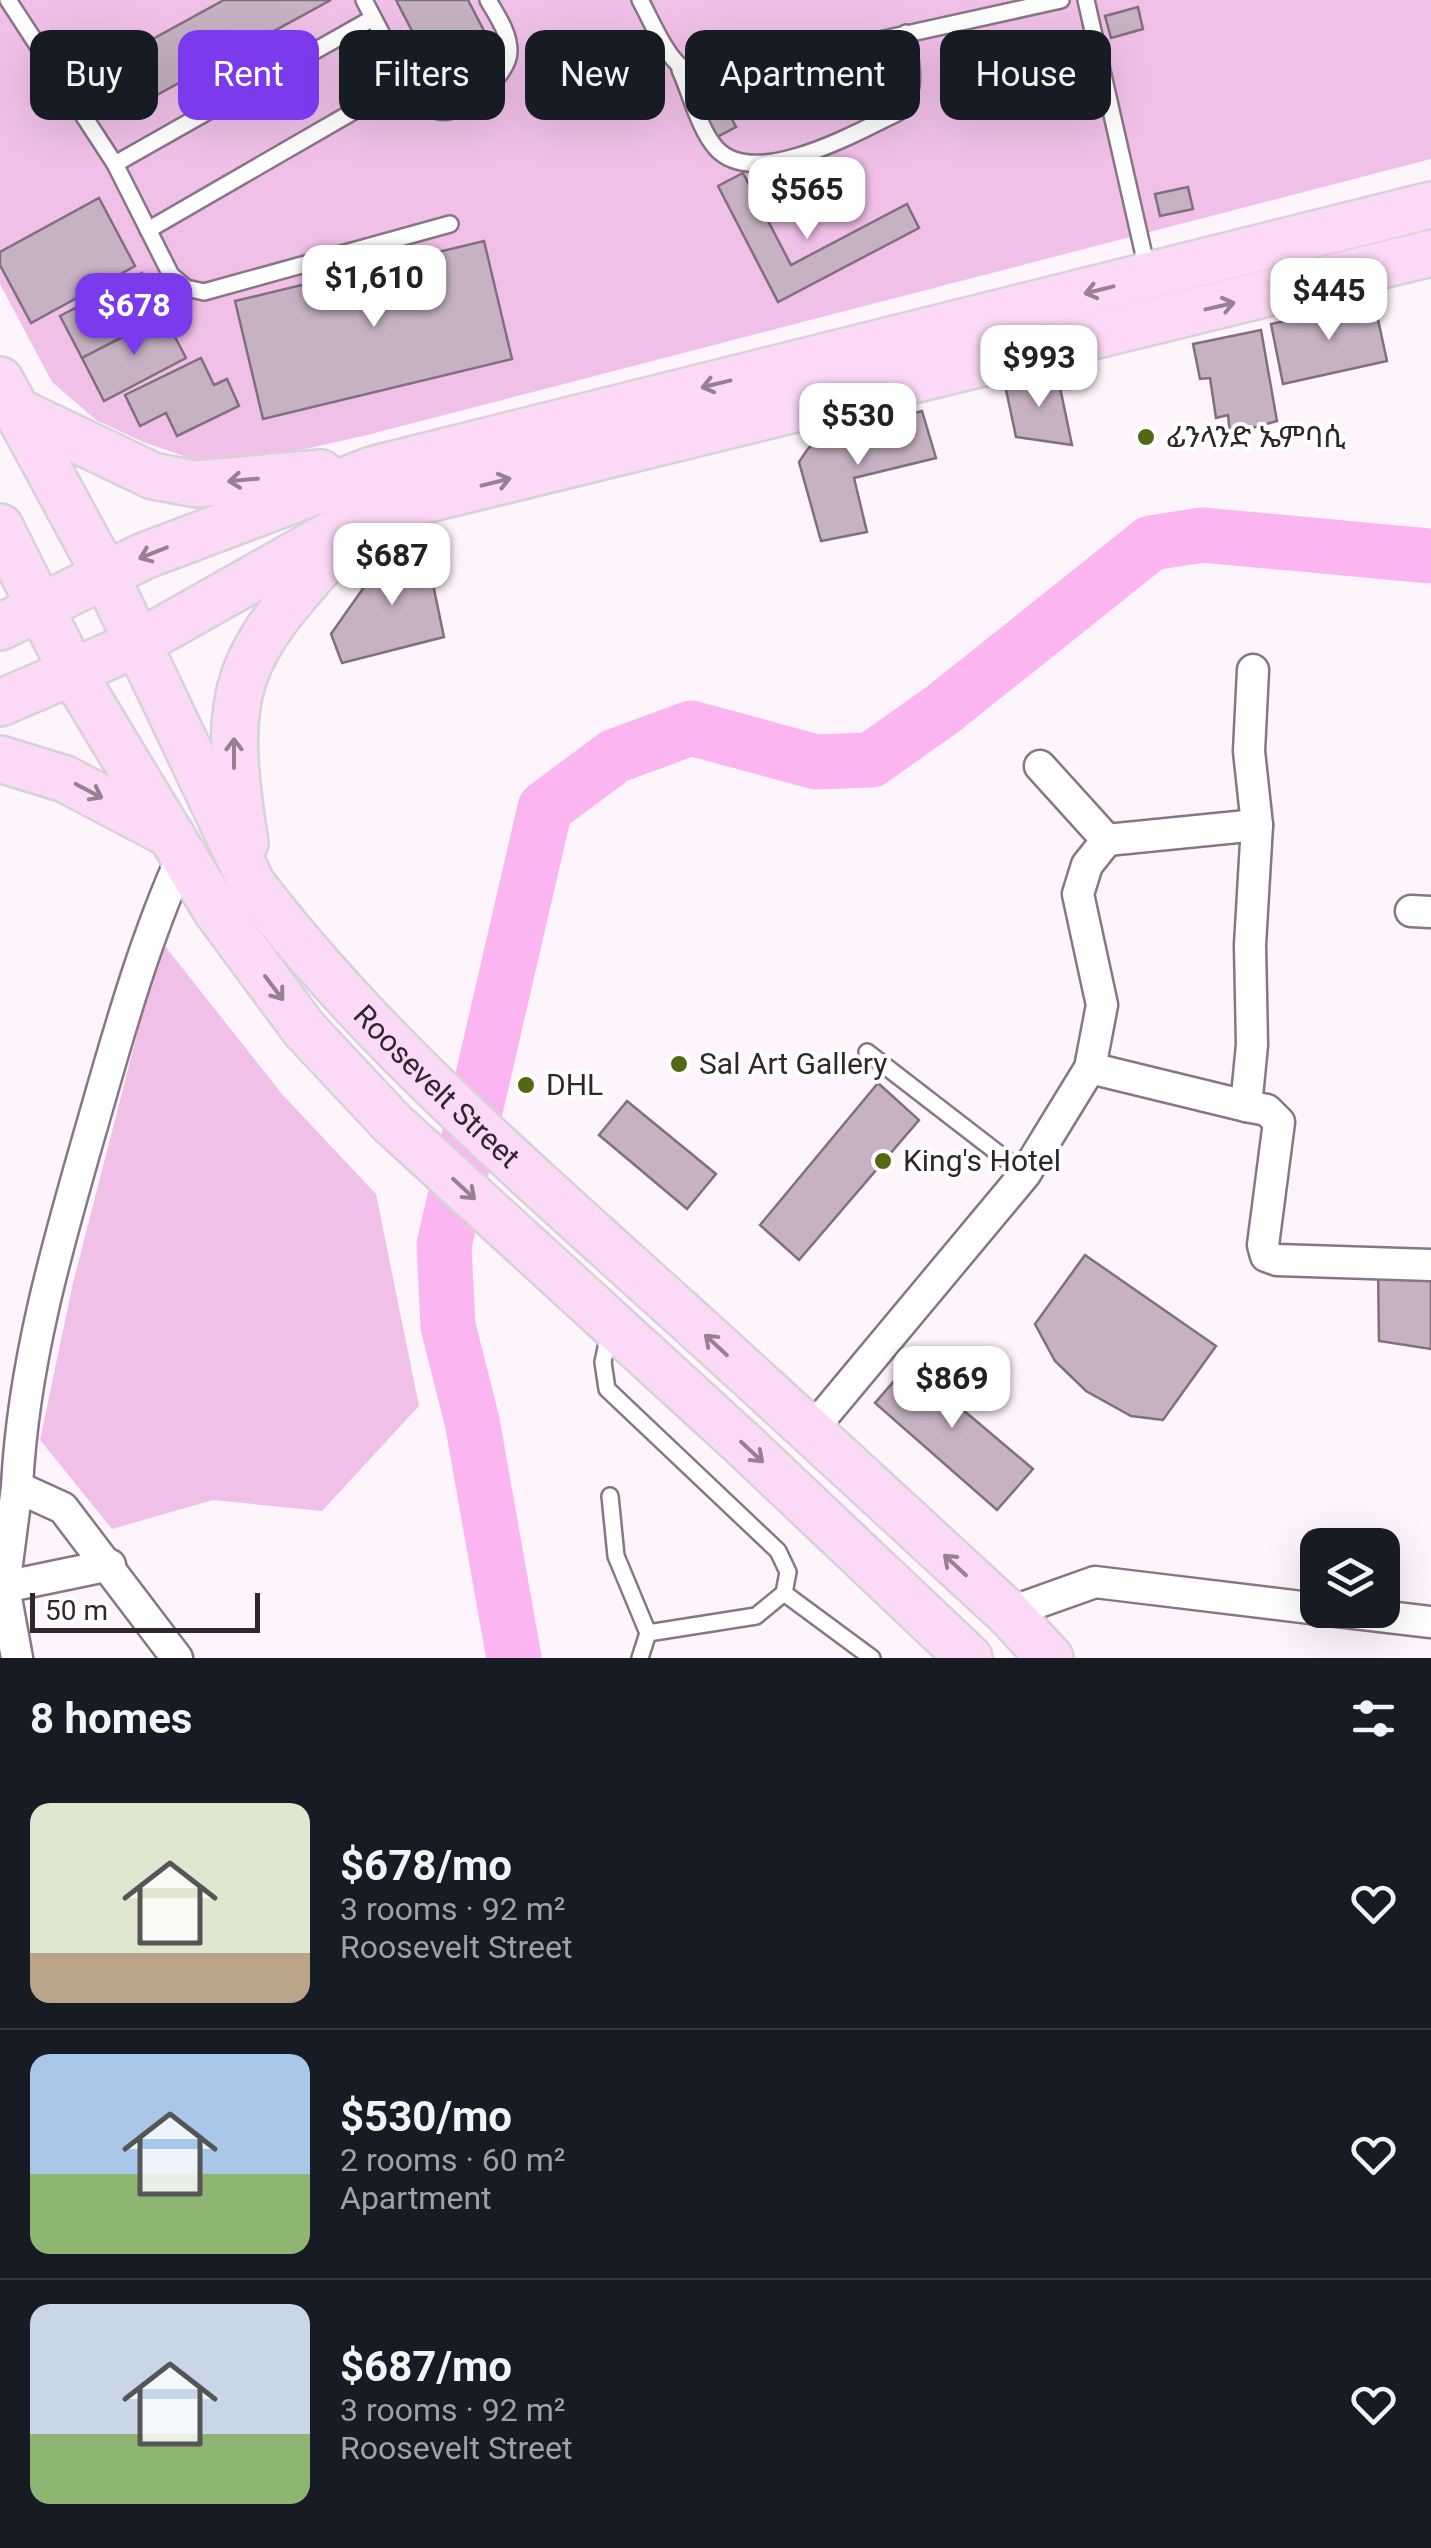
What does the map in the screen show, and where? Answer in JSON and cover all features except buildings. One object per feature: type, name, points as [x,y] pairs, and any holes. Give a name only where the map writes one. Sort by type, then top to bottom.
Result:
[{"type":"main road","points":[[0,703],[137,644],[367,514],[1154,299],[1431,205]]},
{"type":"main road","points":[[9,396],[109,459],[153,476],[196,484],[375,468],[1154,299],[1431,254]]},
{"type":"main road","name":"Roosevelt Street","points":[[9,396],[104,574],[252,884],[364,1016],[605,1246],[1008,1614],[1050,1658]]},
{"type":"main road","points":[[19,616],[104,574],[375,468]]},
{"type":"main road","points":[[252,884],[233,768],[234,714],[245,666],[275,614],[367,514]]},
{"type":"main road","name":"Roosevelt Street","points":[[0,527],[19,616],[73,672],[216,910],[304,1029],[392,1123],[969,1658]]},
{"type":"main road","points":[[0,759],[66,779],[178,845]]},
{"type":"street","points":[[1246,1106],[1252,1046],[1250,945],[1258,825],[1249,751],[1253,670]]},
{"type":"street","points":[[1040,766],[1106,840]]},
{"type":"street","points":[[810,1432],[1025,1174],[1090,1068],[1102,1005],[1078,894],[1087,865],[1106,840],[1258,825]]},
{"type":"street","points":[[17,1658],[2,1588],[17,1487],[10,1415],[147,934],[178,845]]},
{"type":"street","points":[[1090,1068],[1267,1110],[1280,1122],[1264,1234],[1266,1256],[1431,1264]]},
{"type":"street","points":[[17,1487],[63,1508],[177,1658]]},
{"type":"street","points":[[2,1588],[110,1565]]},
{"type":"street","points":[[1008,1614],[1095,1582],[1300,1607]]},
{"type":"street","points":[[1400,1618],[1431,1622]]},
{"type":"lane","points":[[8,0],[115,164],[171,275],[186,288],[204,292],[450,224]]},
{"type":"lane","points":[[364,0],[379,30]]},
{"type":"lane","points":[[504,30],[490,4],[508,0]]},
{"type":"lane","points":[[640,0],[685,82]]},
{"type":"lane","points":[[920,30],[1061,0]]},
{"type":"lane","points":[[1086,0],[1154,299]]},
{"type":"lane","points":[[115,164],[373,18]]},
{"type":"lane","points":[[505,31],[509,57],[505,64]]},
{"type":"lane","points":[[678,67],[685,72]]},
{"type":"lane","points":[[148,230],[339,119]]},
{"type":"lane","points":[[702,120],[714,146],[742,162],[796,159],[882,120]]},
{"type":"lane","points":[[867,1052],[1025,1174]]},
{"type":"lane","points":[[611,1325],[603,1362],[608,1389],[778,1551],[788,1572],[784,1594],[756,1616],[648,1633]]},
{"type":"lane","points":[[610,1496],[616,1556],[648,1633],[640,1658]]},
{"type":"lane","points":[[784,1594],[872,1658]]},
{"type":"shaded area","points":[[0,0],[1431,0],[1431,159],[367,435],[238,464],[198,461],[96,420],[52,382],[0,284]]},
{"type":"shaded area","points":[[161,941],[282,1094],[376,1194],[419,1406],[322,1511],[213,1500],[112,1529],[40,1440],[73,1283]]},
{"type":"waterway","points":[[514,1658],[472,1421],[448,1326],[444,1245],[545,808],[615,756],[691,728],[816,762],[871,760],[943,709],[1151,543],[1202,535],[1431,556]]},
{"type":"place","name":"ፊንላንድ ኤምባሲ","points":[[1146,437]]},
{"type":"place","name":"Sal Art Gallery","points":[[679,1064]]},
{"type":"place","name":"DHL","points":[[526,1085]]},
{"type":"place","name":"King's Hotel","points":[[883,1161]]}]
